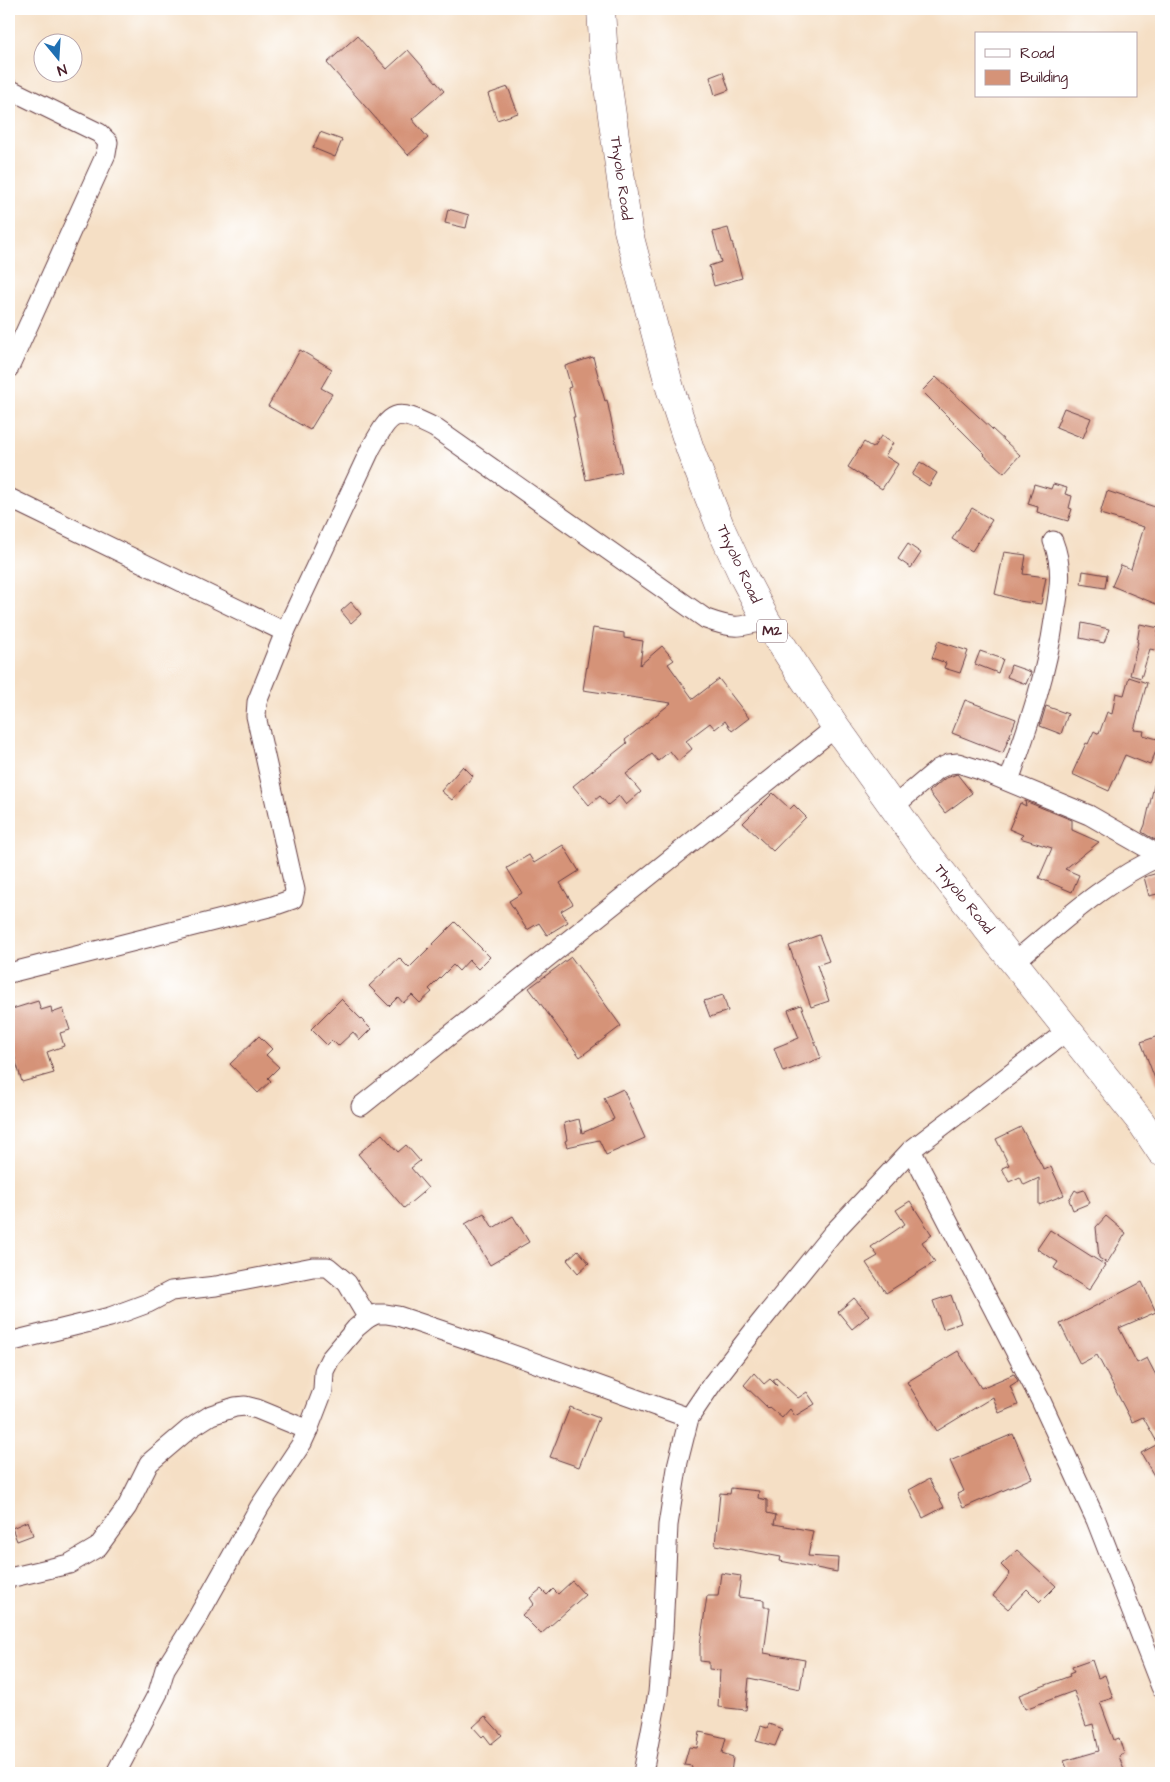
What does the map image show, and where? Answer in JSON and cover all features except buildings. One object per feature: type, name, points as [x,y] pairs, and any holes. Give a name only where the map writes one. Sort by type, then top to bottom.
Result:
[{"type":"highway","name":"Thyolo Road","points":[[601,9],[604,58],[628,230],[670,388],[690,449],[722,531],[766,620],[836,727],[922,847],[1141,1122],[1161,1152]]},
{"type":"street","points":[[9,89],[98,133],[108,142],[106,154],[9,368]]},
{"type":"street","points":[[9,973],[274,906],[293,899],[296,890],[256,716],[257,702],[285,632],[371,448],[386,422],[398,415],[414,417],[434,428],[706,619],[725,626],[742,627],[766,620]]},
{"type":"street","points":[[9,498],[285,632]]},
{"type":"street","points":[[1009,781],[1034,710],[1047,664],[1060,575],[1057,552],[1052,541]]},
{"type":"street","points":[[361,1106],[836,727]]},
{"type":"street","points":[[893,807],[932,774],[949,764],[958,763],[1009,781],[1090,815],[1161,856]]},
{"type":"street","points":[[1014,962],[1108,885],[1141,864],[1161,856]]},
{"type":"street","points":[[643,1773],[658,1693],[668,1525],[678,1462],[688,1418],[759,1324],[826,1242],[911,1150],[1067,1031]]},
{"type":"street","points":[[911,1150],[1041,1401],[1096,1520],[1161,1687]]},
{"type":"street","points":[[9,1342],[110,1317],[148,1303],[171,1291],[216,1286],[312,1267],[328,1267],[347,1283],[368,1318]]},
{"type":"street","points":[[116,1773],[158,1693],[165,1669],[196,1620],[260,1506],[302,1443],[323,1390],[324,1371],[330,1358],[356,1328],[368,1318],[376,1314],[398,1316],[497,1349],[688,1418]]},
{"type":"street","points":[[9,1578],[69,1564],[98,1547],[127,1507],[150,1463],[189,1429],[211,1416],[235,1407],[245,1406],[308,1430]]}]
